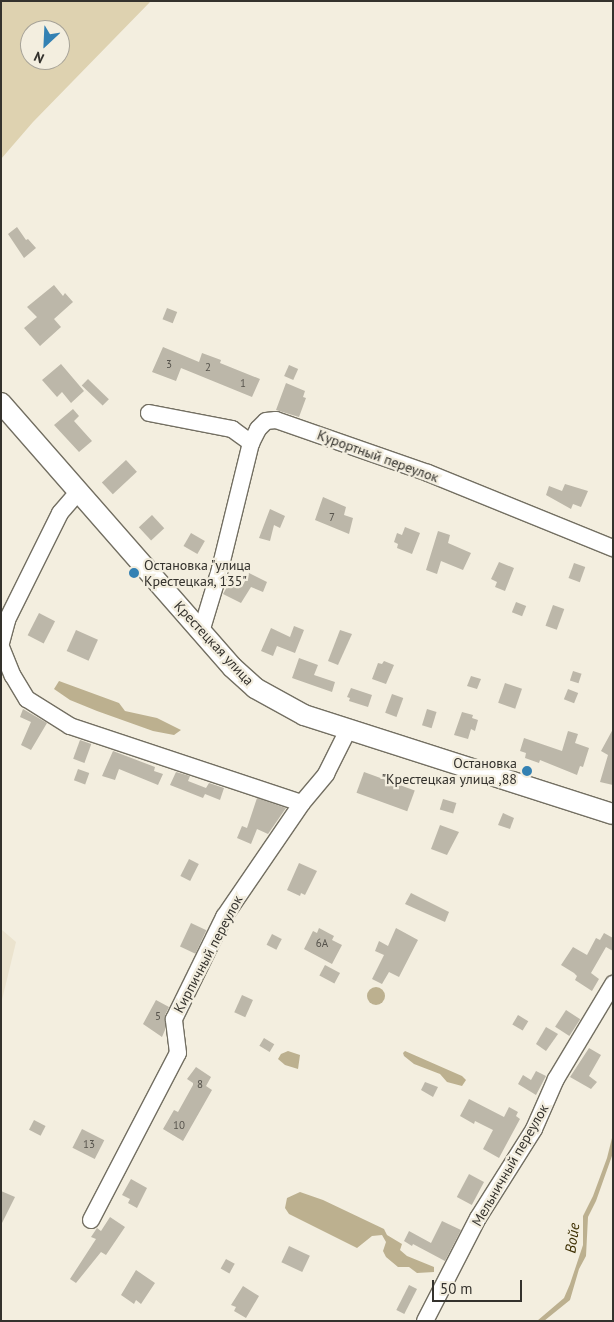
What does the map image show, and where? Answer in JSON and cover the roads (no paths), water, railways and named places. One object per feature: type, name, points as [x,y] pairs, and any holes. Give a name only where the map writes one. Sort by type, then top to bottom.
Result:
[{"type":"main road","name":"Крестецкая улица","points":[[1,403],[232,667],[255,688],[304,715],[613,814]]},
{"type":"street","points":[[149,413],[232,429],[251,443],[220,569],[201,632]]},
{"type":"street","name":"Курортный переулок","points":[[251,443],[266,421],[276,420],[428,473],[613,548]]},
{"type":"street","points":[[78,492],[60,513],[4,619],[1,645],[13,676],[27,699],[70,726],[302,803]]},
{"type":"street","name":"Кирпичный переулок","points":[[91,1220],[178,1053],[174,1019],[220,926],[255,870],[302,803],[326,774],[348,730]]},
{"type":"street","name":"Мельничный переулок","points":[[425,1321],[478,1218],[534,1129],[556,1079],[613,984]]},
{"type":"place","name":"Остановка \"улица Крестецкая, 135\"","points":[[134,573]]},
{"type":"place","name":"Остановка \"Крестецкая улица ,88","points":[[527,771]]},
{"type":"water label","name":"Войе","points":[[572,1238]]}]
